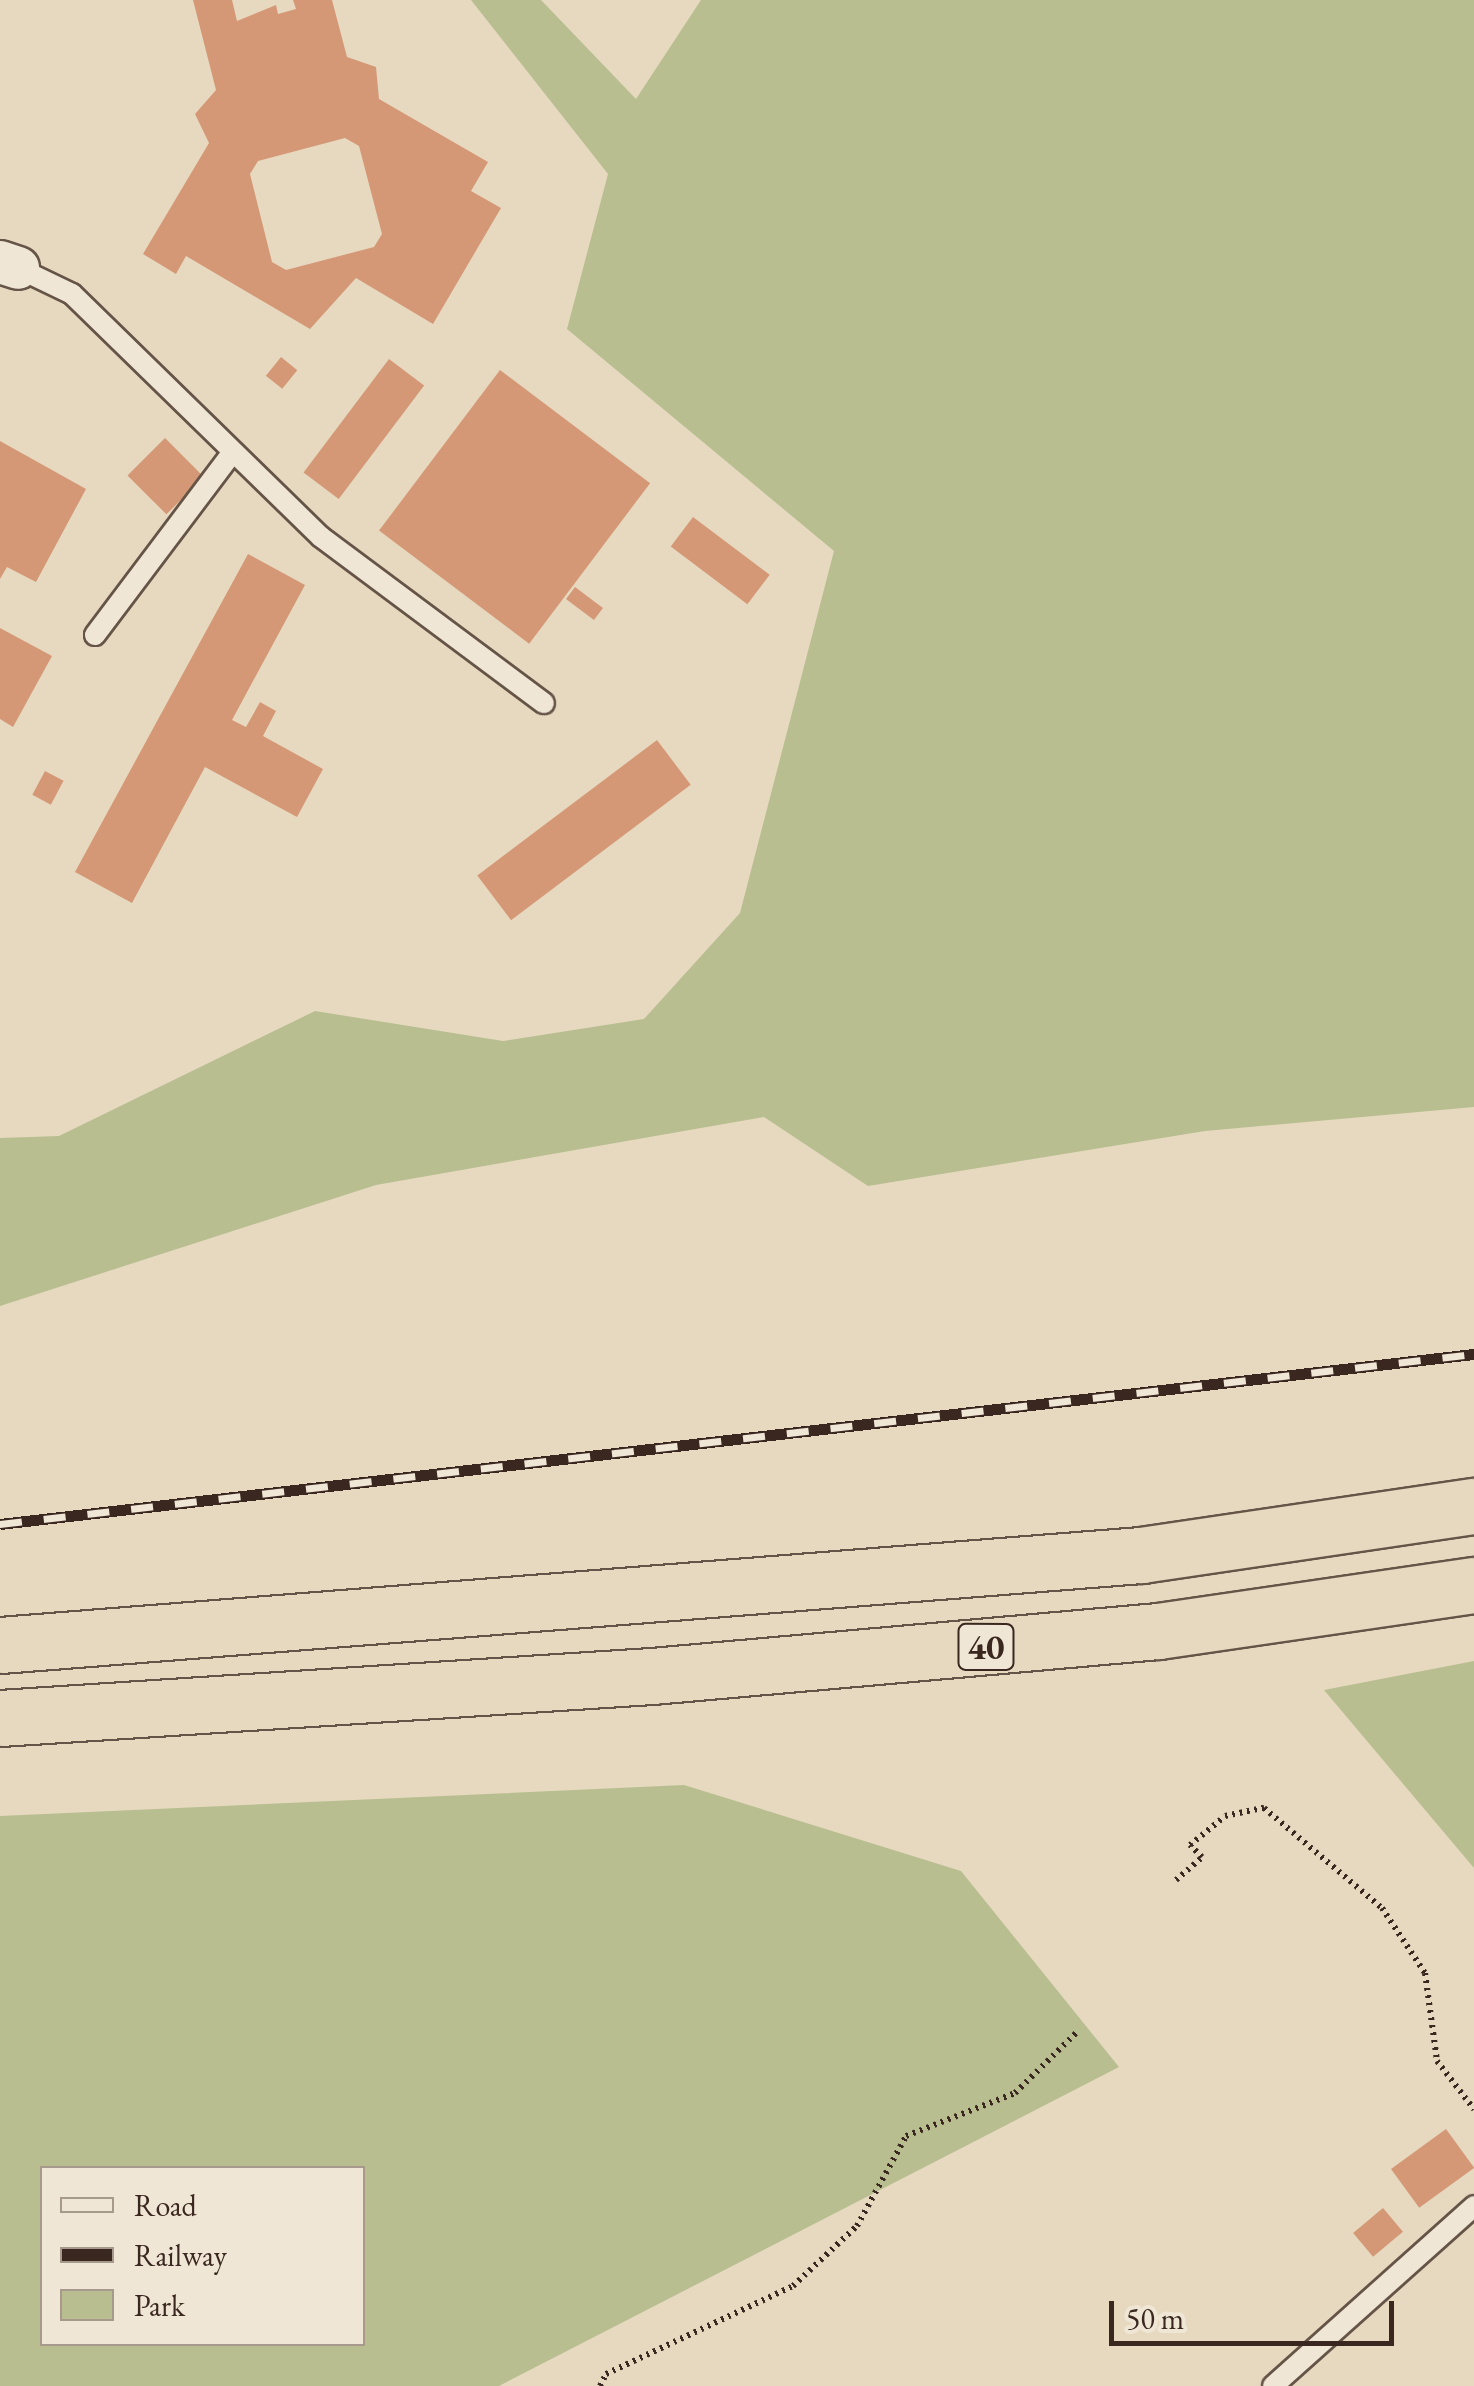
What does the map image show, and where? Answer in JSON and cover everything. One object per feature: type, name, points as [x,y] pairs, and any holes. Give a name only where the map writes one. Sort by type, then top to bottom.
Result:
[{"type":"highway","name":"40","points":[[0,1644],[1140,1555],[1474,1506]]},
{"type":"highway","name":"40","points":[[0,1718],[1139,1633],[1474,1585]]},
{"type":"lane","points":[[9,265],[72,294],[230,456],[321,536],[544,703]]},
{"type":"lane","points":[[95,635],[230,456]]},
{"type":"lane","points":[[1274,2386],[1474,2206]]},
{"type":"path","points":[[1176,1880],[1202,1857],[1190,1844],[1224,1816],[1264,1808],[1382,1908],[1425,1974],[1437,2061],[1474,2109]]},
{"type":"path","points":[[600,2386],[606,2374],[793,2286],[857,2226],[906,2136],[1015,2092],[1076,2033]]},
{"type":"green space","points":[[471,0],[541,0],[636,99],[701,0],[1474,0],[1474,1107],[1205,1131],[868,1186],[764,1117],[376,1185],[0,1306],[0,1138],[59,1136],[315,1011],[503,1041],[644,1019],[740,913],[834,551],[567,329],[608,174]]},
{"type":"green space","points":[[1474,1661],[1474,1868],[1324,1690]]},
{"type":"green space","points":[[684,1785],[961,1871],[1119,2067],[499,2386],[0,2386],[0,1816]]},
{"type":"building","points":[[193,0],[232,0],[237,21],[276,5],[278,14],[296,9],[293,0],[332,0],[347,57],[376,67],[379,99],[488,162],[471,191],[501,208],[433,324],[356,278],[310,329],[186,256],[176,274],[143,254],[209,143],[195,114],[216,90]],"holes":[[[345,138],[359,146],[382,234],[374,247],[286,270],[272,262],[250,174],[258,161]]]},
{"type":"building","points":[[281,357],[297,370],[282,389],[266,376]]},
{"type":"building","points":[[389,359],[424,385],[339,499],[304,472]]},
{"type":"building","points":[[500,370],[650,483],[529,644],[379,531]]},
{"type":"building","points":[[165,438],[204,477],[166,514],[128,475]]},
{"type":"building","points":[[0,441],[86,489],[36,582],[7,567],[0,579]]},
{"type":"building","points":[[693,517],[770,575],[747,604],[671,547]]},
{"type":"building","points":[[248,554],[305,585],[232,720],[246,727],[260,702],[276,711],[263,736],[323,769],[297,817],[205,767],[132,903],[75,872]]},
{"type":"building","points":[[575,587],[603,608],[594,620],[566,599]]},
{"type":"building","points":[[0,628],[52,656],[13,727],[0,719]]},
{"type":"building","points":[[657,740],[691,785],[511,920],[477,875]]},
{"type":"building","points":[[45,771],[64,781],[51,805],[32,795]]},
{"type":"building","points":[[1446,2129],[1474,2168],[1419,2208],[1391,2169]]},
{"type":"building","points":[[1383,2208],[1403,2232],[1373,2257],[1353,2233]]},
{"type":"railway","points":[[0,1524],[1474,1354]]}]
